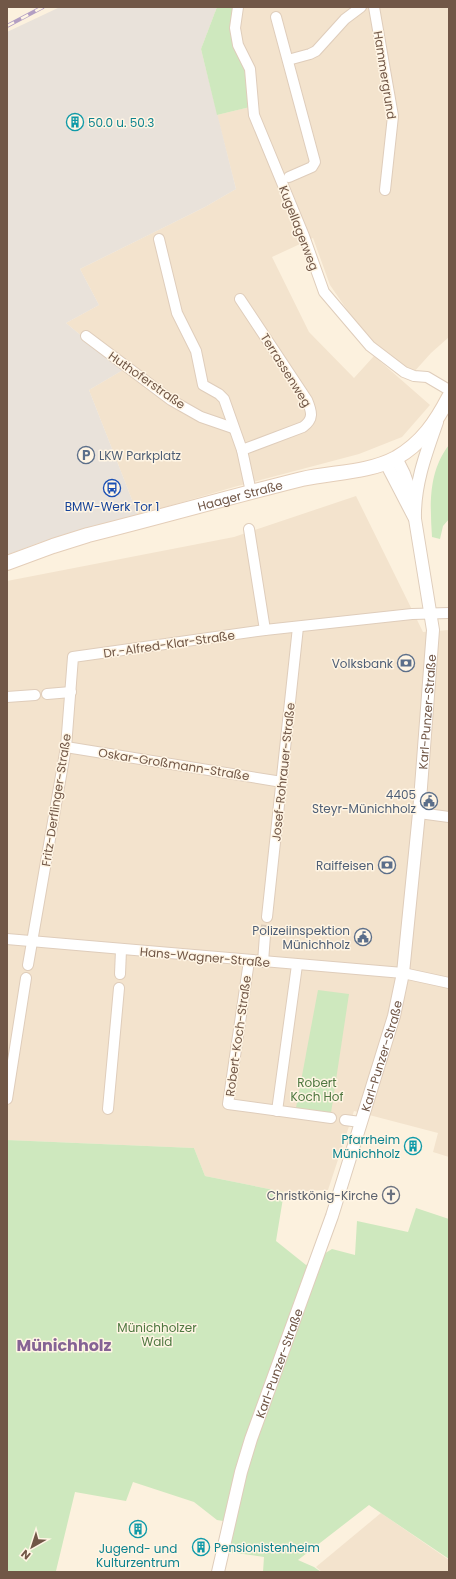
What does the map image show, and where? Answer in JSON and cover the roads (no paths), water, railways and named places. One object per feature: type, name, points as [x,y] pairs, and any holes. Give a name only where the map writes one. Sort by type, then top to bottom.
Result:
[{"type":"main road","name":"Haager Straße","points":[[7,563],[53,546],[252,492],[391,460],[424,437],[440,414],[449,397]]},
{"type":"street","name":"Kugellagerweg","points":[[238,7],[235,28],[238,45],[250,69],[254,115],[304,236],[324,292],[358,333],[387,359],[404,372],[414,376],[427,377],[449,390]]},
{"type":"street","points":[[288,60],[316,51],[345,19],[362,7]]},
{"type":"street","name":"Hammergrund","points":[[374,7],[393,116],[385,190]]},
{"type":"street","points":[[276,17],[314,162],[312,167],[289,177]]},
{"type":"street","points":[[159,239],[177,313],[196,351],[203,385],[219,394],[224,399],[242,450],[252,492]]},
{"type":"street","name":"Terrassenweg","points":[[240,299],[307,400],[312,413],[310,422],[303,427],[242,450]]},
{"type":"street","name":"Huthoferstraße","points":[[86,336],[171,400],[201,417],[233,428]]},
{"type":"street","name":"Karl-Punzer-Straße","points":[[218,1572],[241,1472],[251,1439],[332,1216],[394,1016],[403,973],[419,813],[432,645],[431,613],[415,519],[415,505],[423,461],[440,414]]},
{"type":"street","name":"Karl-Punzer-Straße","points":[[391,460],[408,483],[415,505]]},
{"type":"street","name":"Karl-Punzer-Straße","points":[[391,460],[415,519]]},
{"type":"street","points":[[249,529],[265,630]]},
{"type":"street","name":"Dr.-Alfred-Klar-Straße","points":[[73,657],[265,630],[431,613],[449,613]]},
{"type":"street","name":"Josef-Rohrauer-Straße","points":[[267,917],[298,627]]},
{"type":"street","name":"Fritz-Derflinger-Straße","points":[[28,965],[66,747],[73,657]]},
{"type":"street","points":[[47,694],[71,692]]},
{"type":"street","points":[[7,697],[35,695]]},
{"type":"street","name":"Oskar-Großmann-Straße","points":[[66,747],[282,782]]},
{"type":"street","points":[[419,813],[449,818]]},
{"type":"street","points":[[263,962],[265,935]]},
{"type":"street","name":"Hans-Wagner-Straße","points":[[7,939],[248,961],[403,973],[449,983]]},
{"type":"street","points":[[120,974],[121,950]]},
{"type":"street","name":"Robert-Koch-Straße","points":[[248,961],[228,1104],[330,1118]]},
{"type":"street","points":[[277,1111],[297,965]]},
{"type":"street","points":[[7,1099],[26,978]]},
{"type":"street","points":[[108,1109],[119,988]]},
{"type":"street","points":[[346,1120],[360,1122]]},
{"type":"tunnel","points":[[265,935],[267,917]]},
{"type":"railway","points":[[7,26],[43,7]]},
{"type":"place","name":"50.0 u. 50.3","points":[[75,122]]},
{"type":"place","name":"LKW Parkplatz","points":[[86,455]]},
{"type":"place","name":"BMW-Werk Tor 1","points":[[112,488]]},
{"type":"place","name":"Volksbank","points":[[406,663]]},
{"type":"place","name":"4405 Steyr-Münichholz","points":[[429,801]]},
{"type":"place","name":"Raiffeisen","points":[[387,865]]},
{"type":"place","name":"Polizeiinspektion Münichholz","points":[[363,937]]},
{"type":"place","name":"Pfarrheim Münichholz","points":[[413,1146]]},
{"type":"place","name":"Christkönig-Kirche","points":[[391,1195]]},
{"type":"place","name":"Jugend- und Kulturzentrum","points":[[138,1529]]},
{"type":"place","name":"Pensionistenheim","points":[[201,1547]]},
{"type":"district","name":"Münichholz","points":[[64,1345]]},
{"type":"park label","name":"Robert Koch Hof","points":[[317,1089]]},
{"type":"park label","name":"Münichholzer Wald","points":[[157,1334]]}]
